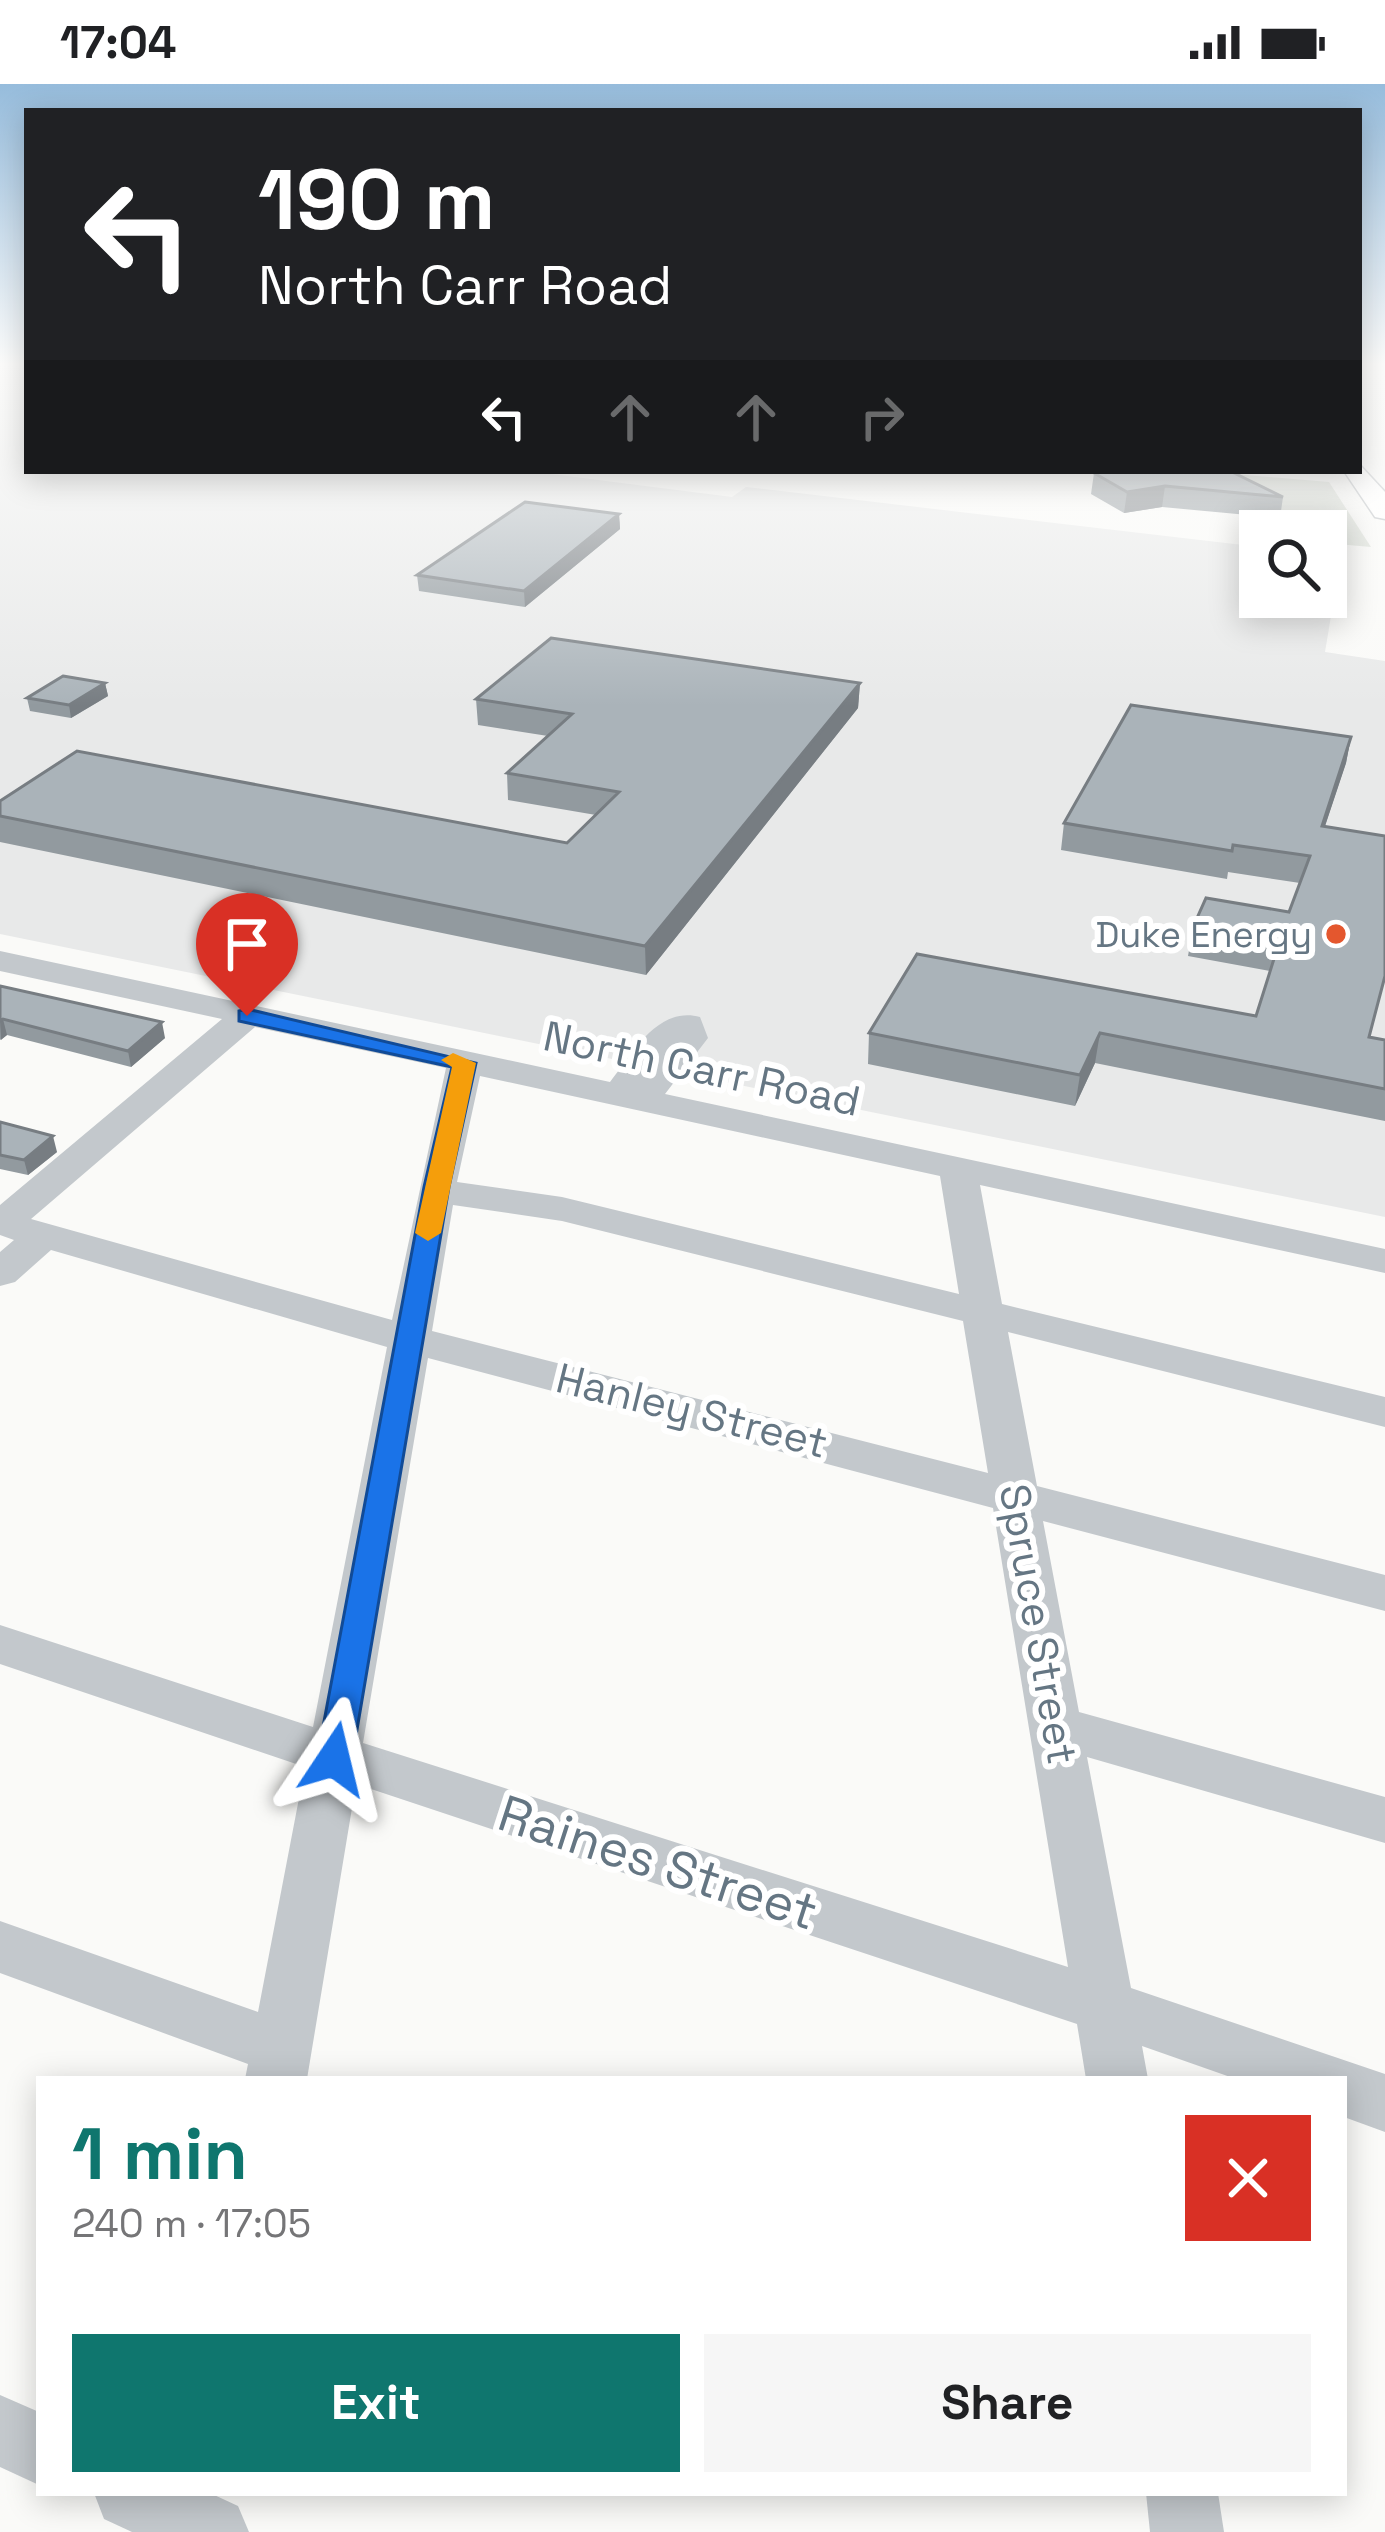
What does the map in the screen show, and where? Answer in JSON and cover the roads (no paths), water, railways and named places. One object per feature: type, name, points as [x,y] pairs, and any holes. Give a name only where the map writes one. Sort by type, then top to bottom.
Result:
[{"type":"main road","points":[[1361,477],[1385,510]]},
{"type":"street","name":"North Carr Road","points":[[0,961],[1385,1261]]},
{"type":"street","points":[[0,1273],[15,1227],[247,1016]]},
{"type":"street","points":[[0,1946],[279,2064],[436,1191],[465,1063]]},
{"type":"street","name":"Spruce Street","points":[[958,1170],[1117,2076]]},
{"type":"street","points":[[436,1191],[562,1209],[1385,1412]]},
{"type":"street","name":"Hanley Street","points":[[15,1227],[409,1339],[1385,1593]]},
{"type":"street","name":"Raines Street","points":[[0,1644],[334,1759],[1105,2004],[1309,2076]]},
{"type":"street","points":[[1057,1727],[1385,1820]]},
{"type":"street","points":[[1347,2090],[1385,2103]]},
{"type":"street","points":[[0,2430],[36,2448]]},
{"type":"street","points":[[1182,2496],[1187,2532]]},
{"type":"place","name":"Duke Energy","points":[[1336,934]]}]
